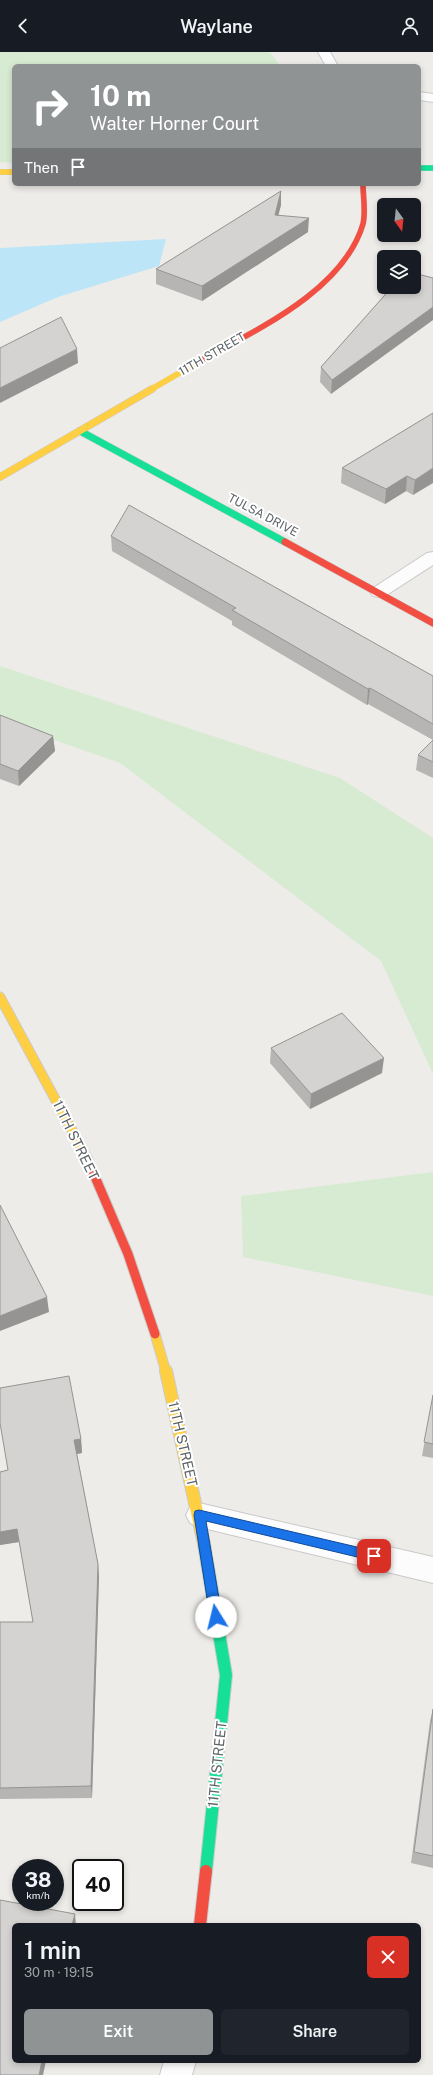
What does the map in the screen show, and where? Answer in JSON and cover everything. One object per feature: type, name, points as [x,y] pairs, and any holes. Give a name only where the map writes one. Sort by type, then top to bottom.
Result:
[{"type":"street","points":[[324,52],[331,64]]},
{"type":"street","points":[[421,96],[433,98]]},
{"type":"street","points":[[421,168],[433,168]]},
{"type":"street","points":[[0,172],[12,172]]},
{"type":"street","name":"11TH STREET","points":[[0,477],[286,311],[321,287],[348,256],[363,225],[363,186]]},
{"type":"street","name":"TULSA DRIVE","points":[[80,431],[379,592],[433,623]]},
{"type":"street","points":[[379,592],[433,557]]},
{"type":"street","name":"11TH STREET","points":[[1,999],[80,1143],[128,1254],[163,1359],[199,1515],[226,1675],[200,1923]]},
{"type":"street","points":[[199,1515],[433,1570]]},
{"type":"street","points":[[176,2075],[179,2063]]},
{"type":"green space","points":[[0,52],[270,52],[279,64],[12,64],[12,163],[0,162]]},
{"type":"green space","points":[[0,666],[340,778],[433,838],[433,1074],[381,961],[120,763],[0,721]]},
{"type":"green space","points":[[433,1172],[433,1296],[243,1257],[241,1196]]},
{"type":"water","points":[[166,239],[159,266],[58,297],[0,322],[0,248]]},
{"type":"building","points":[[281,191],[275,215],[309,218],[202,286],[156,269]]},
{"type":"building","points":[[421,275],[433,278],[433,307],[332,380],[321,367],[386,294],[421,294]]},
{"type":"building","points":[[61,317],[77,349],[0,388],[0,348]]},
{"type":"building","points":[[433,413],[433,468],[415,480],[407,476],[386,489],[342,468]]},
{"type":"building","points":[[129,505],[433,676],[433,724],[370,688],[368,689],[232,610],[236,608],[111,536]]},
{"type":"building","points":[[0,715],[53,736],[18,771],[0,764]]},
{"type":"building","points":[[433,740],[433,762],[418,755]]},
{"type":"building","points":[[342,1013],[384,1058],[311,1094],[271,1048]]},
{"type":"building","points":[[0,1205],[47,1297],[0,1316]]},
{"type":"building","points":[[69,1376],[81,1439],[74,1440],[98,1564],[91,1786],[0,1788],[0,1622],[33,1622],[17,1529],[0,1532],[0,1472],[8,1470],[0,1423],[0,1388]]},
{"type":"building","points":[[433,1395],[433,1444],[424,1442]]},
{"type":"building","points":[[433,1709],[433,1856],[414,1852]]},
{"type":"building","points":[[0,1900],[12,1902],[12,1911],[59,1911],[75,1914],[73,1923],[12,1923],[12,2063],[42,2063],[39,2075],[0,2075]]},
{"type":"traffic: fast","points":[[421,168],[433,168]]},
{"type":"traffic: fast","points":[[80,431],[285,542]]},
{"type":"traffic: fast","points":[[204,1544],[226,1675],[206,1871]]},
{"type":"traffic: slow","points":[[0,172],[12,172]]},
{"type":"traffic: slow","points":[[0,477],[200,361]]},
{"type":"traffic: slow","points":[[0,997],[87,1158]]},
{"type":"traffic: slow","points":[[155,1334],[163,1359],[199,1515],[204,1544]]},
{"type":"traffic: jam","points":[[200,361],[246,336],[294,307],[335,271],[351,250],[362,226],[364,212],[363,186]]},
{"type":"traffic: jam","points":[[285,542],[433,623]]},
{"type":"traffic: jam","points":[[87,1158],[128,1254],[155,1334]]},
{"type":"traffic: jam","points":[[200,1923],[206,1871]]},
{"type":"route","points":[[216,1617],[199,1515],[374,1556]]}]
